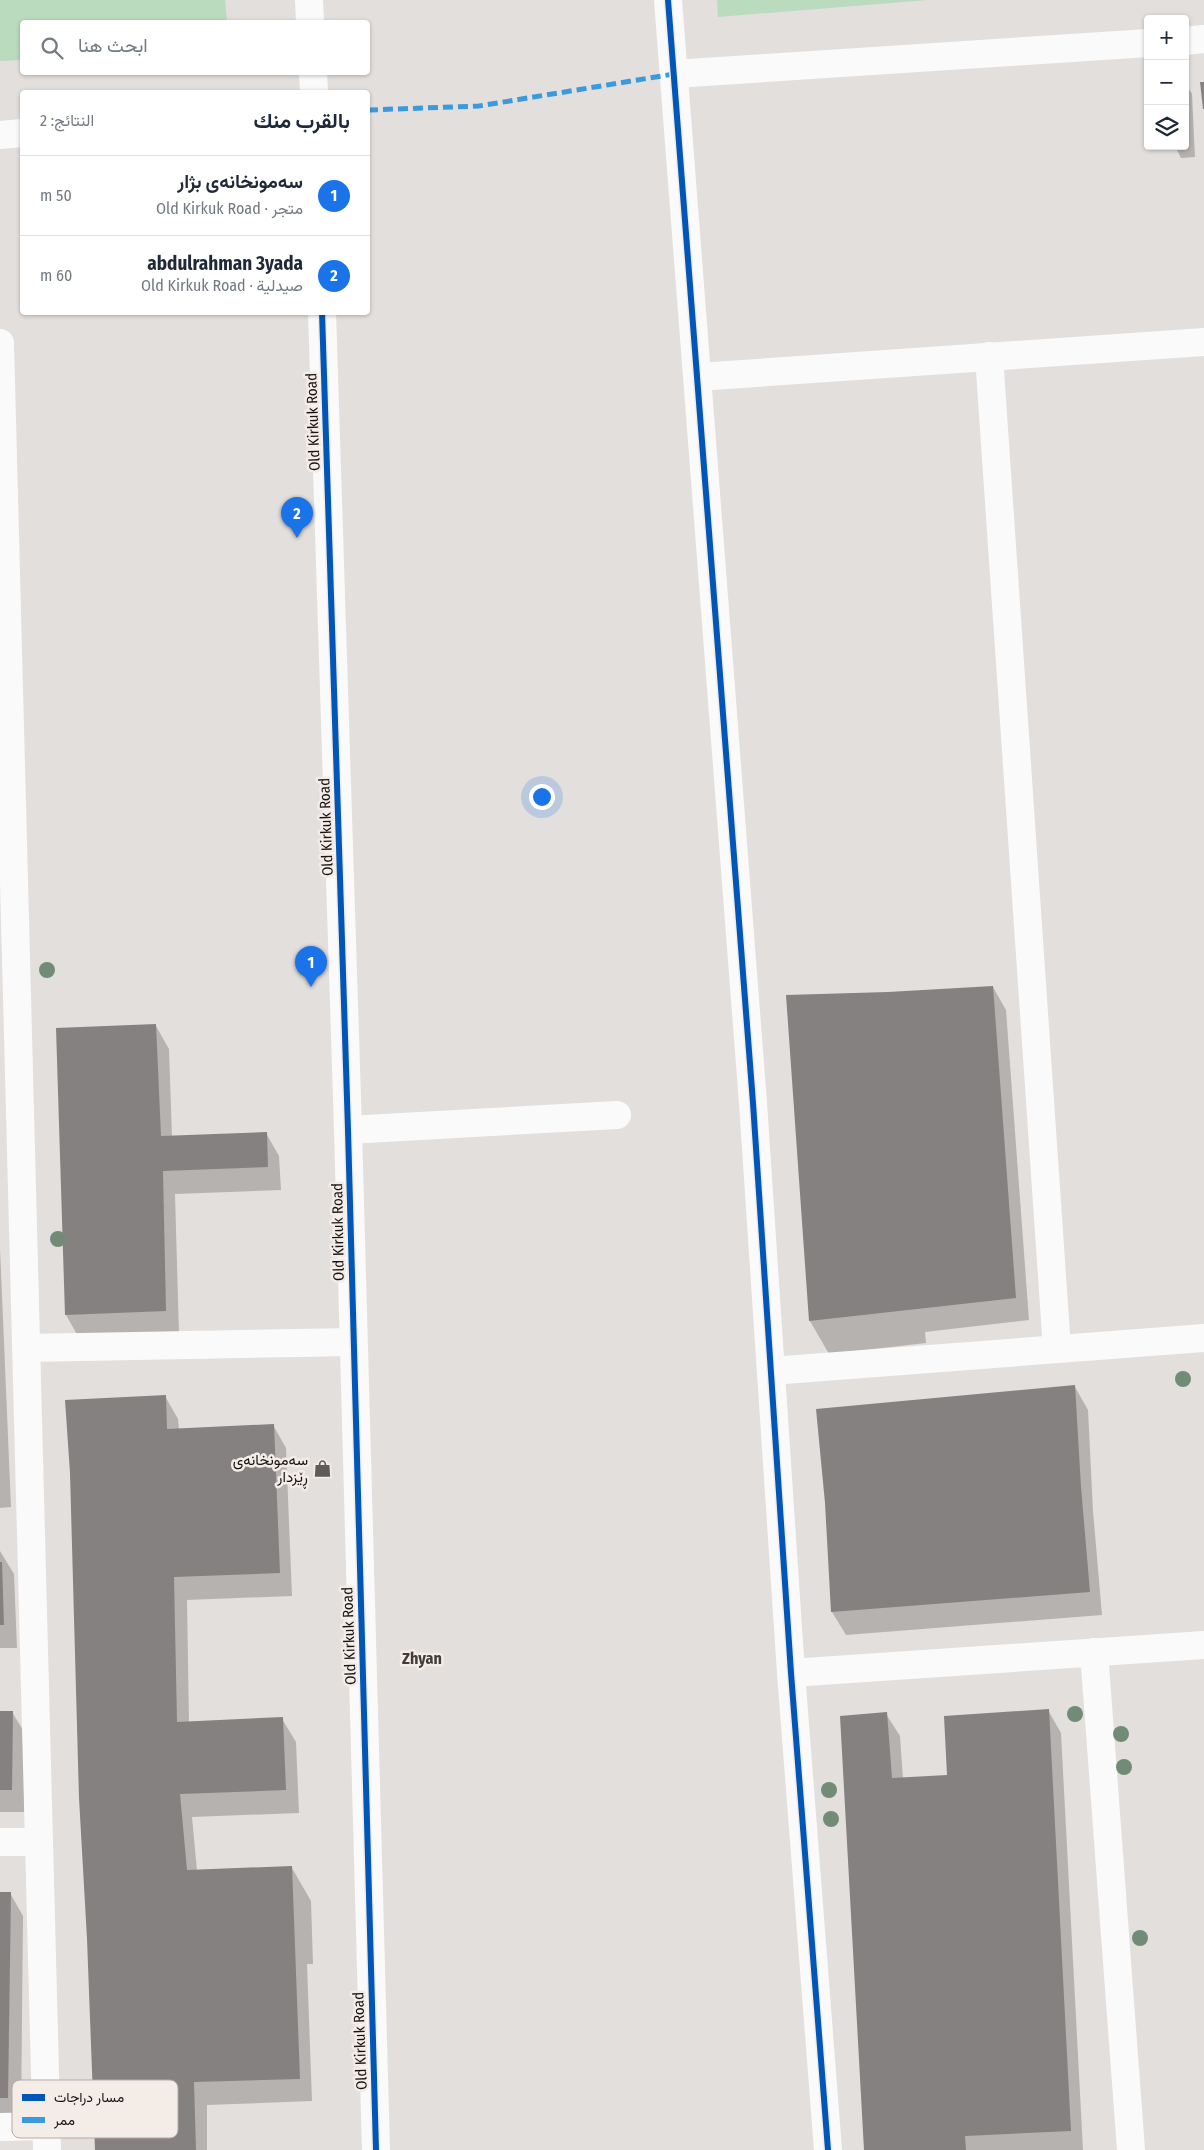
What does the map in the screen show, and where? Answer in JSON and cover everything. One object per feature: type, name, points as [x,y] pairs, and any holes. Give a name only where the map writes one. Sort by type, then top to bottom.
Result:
[{"type":"street","points":[[309,0],[310,20]]},
{"type":"street","points":[[668,0],[753,1103],[791,1673],[828,2150]]},
{"type":"street","points":[[1189,41],[1204,40]]},
{"type":"street","points":[[674,74],[1144,43]]},
{"type":"street","points":[[313,75],[314,90]]},
{"type":"street","points":[[0,135],[20,134]]},
{"type":"street","name":"Old Kirkuk Road","points":[[322,315],[348,1130],[376,2150]]},
{"type":"street","points":[[698,377],[1204,342]]},
{"type":"street","points":[[0,343],[45,2080]]},
{"type":"street","points":[[988,356],[1057,1349]]},
{"type":"street","points":[[348,1130],[617,1115]]},
{"type":"street","points":[[771,1371],[1204,1338]]},
{"type":"street","points":[[27,1348],[353,1342]]},
{"type":"street","points":[[791,1673],[1204,1645]]},
{"type":"street","points":[[1094,1652],[1131,2150]]},
{"type":"street","points":[[0,1842],[39,1842]]},
{"type":"green space","points":[[0,0],[225,0],[227,20],[20,20],[20,60],[0,61]]},
{"type":"green space","points":[[717,0],[928,0],[718,17]]},
{"type":"building","points":[[1200,82],[1204,82],[1204,109],[1203,109]]},
{"type":"building","points":[[993,986],[1016,1298],[809,1321],[786,995]]},
{"type":"building","points":[[156,1024],[161,1136],[267,1132],[268,1167],[163,1171],[166,1311],[65,1315],[56,1028]]},
{"type":"building","points":[[1075,1385],[1090,1592],[831,1612],[825,1503],[816,1409]]},
{"type":"building","points":[[166,1395],[167,1429],[274,1424],[280,1573],[174,1577],[177,1722],[283,1717],[286,1790],[180,1794],[187,1870],[292,1866],[300,2079],[194,2082],[196,2150],[95,2150],[95,2138],[178,2138],[178,2080],[92,2080],[79,1798],[70,1473],[65,1400]]},
{"type":"building","points":[[0,1562],[2,1562],[4,1625],[0,1625]]},
{"type":"building","points":[[1049,1709],[1071,2131],[965,2136],[966,2150],[864,2150],[840,1716],[887,1712],[892,1778],[947,1775],[944,1716]]},
{"type":"building","points":[[0,1711],[13,1711],[12,1790],[0,1790]]},
{"type":"building","points":[[0,1892],[11,1892],[8,2098],[0,2098]]},
{"type":"marked path","points":[[370,110],[479,106],[674,74]]},
{"type":"cycle path","points":[[668,0],[753,1103],[791,1673],[828,2150]]},
{"type":"cycle path","points":[[322,315],[348,1130],[376,2150]]},
{"type":"place","name":"abdulrahman 3yada","points":[[297,538]]},
{"type":"place","name":"سەمونخانەی بژار","points":[[311,987]]},
{"type":"place","name":"سەمونخانەی ڕێزدار","points":[[322,1469]]},
{"type":"district","name":"Zhyan","points":[[422,1658]]}]
